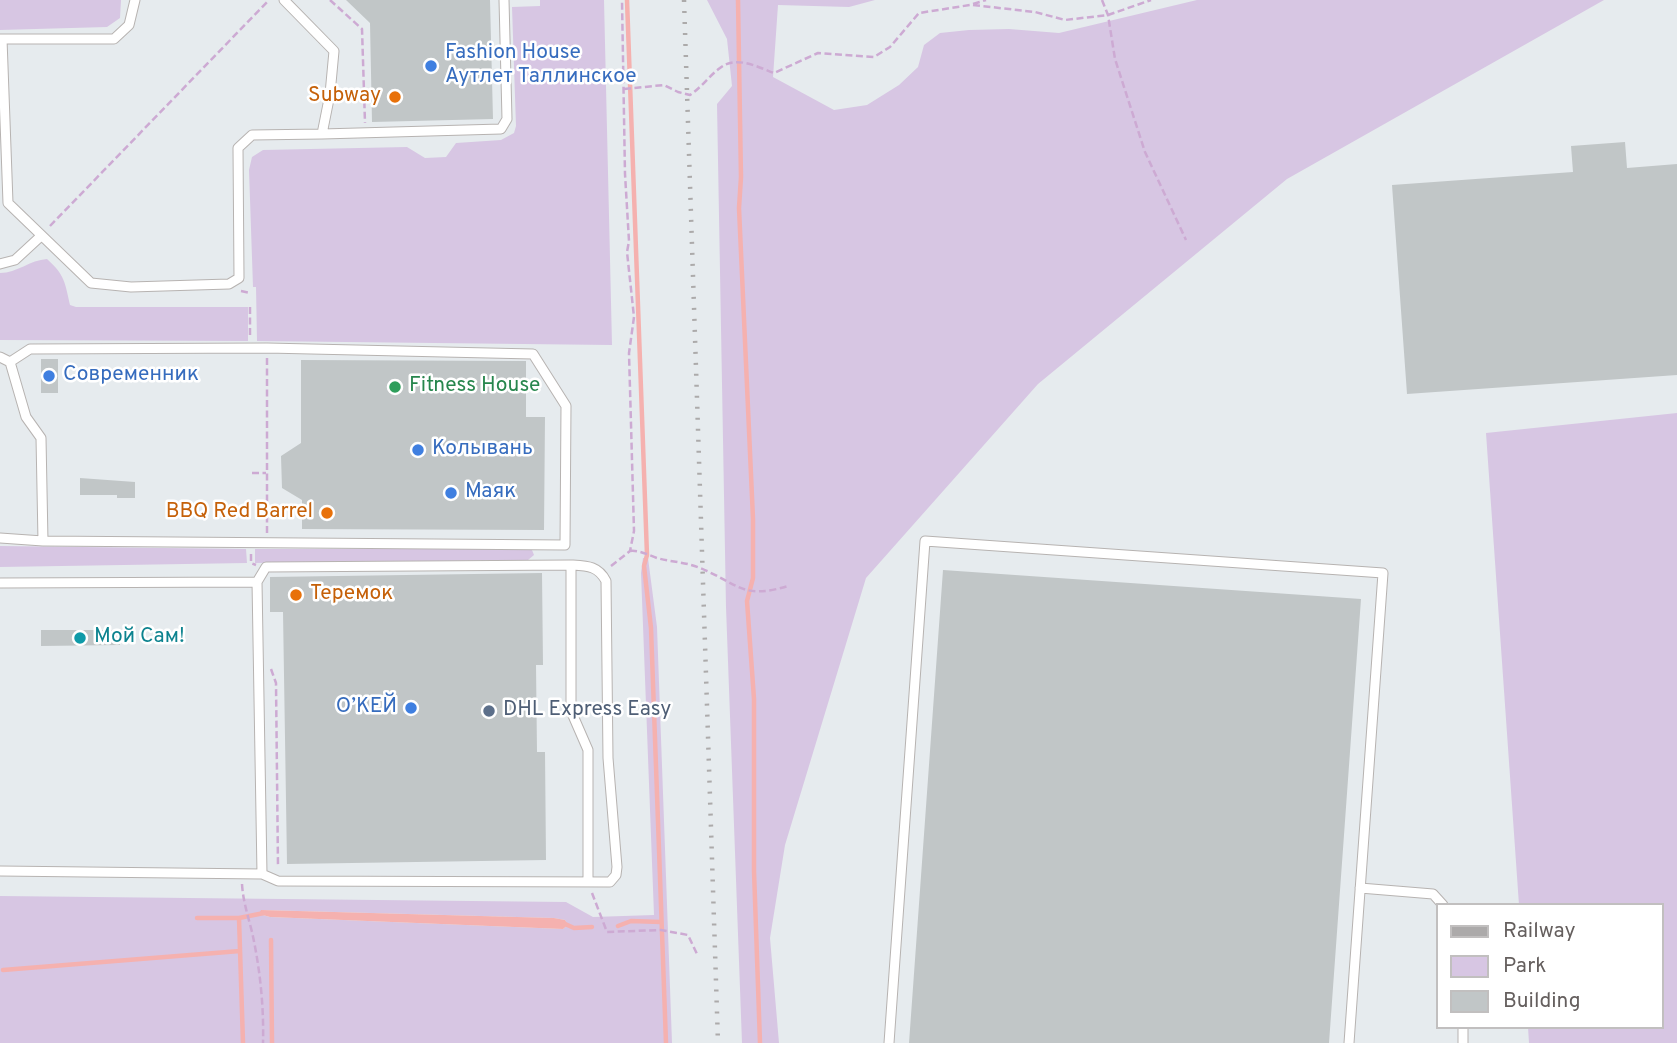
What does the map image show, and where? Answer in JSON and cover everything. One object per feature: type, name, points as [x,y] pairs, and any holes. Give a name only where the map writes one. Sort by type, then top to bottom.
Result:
[{"type":"lane","points":[[135,0],[129,25],[114,39],[1,39],[8,203],[91,283],[171,287],[229,284],[239,278],[238,148],[252,135],[501,129],[507,119],[504,0]]},
{"type":"lane","points":[[284,0],[334,51],[330,94],[322,134]]},
{"type":"lane","points":[[0,264],[15,260],[41,236]]},
{"type":"lane","points":[[0,538],[43,541],[565,545],[566,406],[533,354],[267,348],[30,349],[10,362]]},
{"type":"lane","points":[[0,357],[10,362],[26,417],[41,438],[43,541]]},
{"type":"lane","points":[[889,1043],[925,541],[1383,573],[1349,1043]]},
{"type":"lane","points":[[571,565],[571,711],[588,750],[588,882]]},
{"type":"lane","points":[[0,871],[262,874],[278,881],[610,882],[616,875],[617,867],[608,758],[606,581],[601,572],[593,566],[571,565],[266,567],[257,582],[262,874]]},
{"type":"lane","points":[[0,583],[257,582]]},
{"type":"lane","points":[[1360,888],[1433,894],[1441,903]]},
{"type":"path","points":[[41,236],[269,0]]},
{"type":"path","points":[[330,0],[362,29],[365,134]]},
{"type":"path","points":[[612,566],[630,551],[634,531],[629,353],[634,317],[627,252],[629,241],[622,0]]},
{"type":"path","points":[[623,89],[664,85],[690,95],[702,87],[721,66],[739,61],[774,73],[818,53],[874,57],[897,40],[919,13],[986,0]]},
{"type":"path","points":[[1102,0],[1108,15],[1115,59],[1145,152],[1186,240]]},
{"type":"path","points":[[971,5],[1035,12],[1065,20],[1108,15],[1151,0]]},
{"type":"path","points":[[250,304],[250,342],[253,349]]},
{"type":"path","points":[[267,348],[267,542]]},
{"type":"path","points":[[251,473],[267,473]]},
{"type":"path","points":[[251,543],[251,564],[266,567]]},
{"type":"path","points":[[630,551],[688,563],[742,590],[765,593],[788,586]]},
{"type":"path","points":[[271,670],[276,683],[278,881]]},
{"type":"path","points":[[588,882],[607,932],[661,930],[688,935],[697,954]]},
{"type":"path","points":[[243,889],[259,978],[263,1043]]},
{"type":"green space","points":[[0,0],[121,0],[120,18],[107,27],[0,30]]},
{"type":"green space","points":[[540,0],[604,0],[612,345],[257,341],[249,170],[252,157],[263,150],[407,147],[425,158],[446,157],[456,143],[501,140],[514,133],[516,126],[512,7],[540,6]]},
{"type":"green space","points":[[707,0],[875,0],[849,7],[778,5],[773,77],[834,110],[867,105],[899,85],[918,67],[924,45],[940,33],[1009,29],[1059,33],[1197,0],[1604,0],[1287,179],[1038,384],[866,578],[785,845],[770,938],[779,1043],[742,1043],[726,607],[717,104],[732,86],[727,39]]},
{"type":"green space","points":[[47,259],[63,280],[70,305],[248,307],[248,341],[0,340],[0,273]]},
{"type":"green space","points":[[1677,413],[1677,1043],[1529,1043],[1528,1029],[1663,1029],[1663,903],[1519,903],[1486,433]]},
{"type":"green space","points":[[0,546],[246,549],[247,563],[0,567]]},
{"type":"green space","points":[[255,549],[528,549],[532,550],[534,555],[528,560],[255,563]]},
{"type":"green space","points":[[643,558],[648,558],[657,627],[672,1043],[0,1043],[0,896],[566,902],[593,917],[654,915],[641,573]],"holes":[[[262,910],[565,920],[568,925],[563,929],[270,917],[259,914]]]},
{"type":"shaded area","points":[[261,910],[554,918],[565,920],[568,925],[563,929],[270,917],[259,914]]},
{"type":"building","name":"Fashion House Аутлет Таллинское","points":[[346,0],[490,0],[493,119],[372,122],[370,23]]},
{"type":"building","points":[[1625,142],[1627,168],[1677,164],[1677,375],[1407,394],[1392,185],[1573,172],[1571,146]]},
{"type":"building","name":"Современник","points":[[41,359],[58,359],[58,393],[41,393]]},
{"type":"building","name":"Колывань","points":[[301,360],[526,361],[526,417],[545,417],[544,530],[302,529],[302,500],[282,488],[281,456],[301,443]]},
{"type":"building","points":[[80,478],[135,482],[135,498],[80,495]]},
{"type":"building","points":[[943,570],[1361,599],[1329,1043],[909,1043]]},
{"type":"building","name":"О’КЕЙ","points":[[542,573],[543,665],[536,665],[537,752],[545,752],[546,860],[287,864],[283,612],[270,612],[270,577]]},
{"type":"building","name":"Мой Сам!","points":[[41,630],[120,630],[120,645],[41,646]]},
{"type":"waterway","points":[[627,0],[647,555],[644,566],[651,628],[666,1043]]},
{"type":"waterway","points":[[738,0],[741,177],[739,208],[753,519],[753,578],[747,601],[754,699],[754,871],[760,1043]]},
{"type":"waterway","points":[[239,918],[264,913]]},
{"type":"waterway","points":[[197,918],[239,918],[243,1043]]},
{"type":"waterway","points":[[618,926],[631,921],[661,922]]},
{"type":"waterway","points":[[563,923],[574,928],[592,927]]},
{"type":"waterway","points":[[271,940],[272,1043]]},
{"type":"waterway","points":[[3,970],[240,951]]},
{"type":"railway","points":[[684,0],[718,1043]]},
{"type":"place","name":"Fashion House Аутлет Таллинское","points":[[431,66]]},
{"type":"place","name":"Subway","points":[[395,97]]},
{"type":"place","name":"Современник","points":[[49,376]]},
{"type":"place","name":"Fitness House","points":[[395,387]]},
{"type":"place","name":"Колывань","points":[[418,450]]},
{"type":"place","name":"Маяк","points":[[451,493]]},
{"type":"place","name":"BBQ Red Barrel","points":[[327,513]]},
{"type":"place","name":"Теремок","points":[[296,595]]},
{"type":"place","name":"Мой Сам!","points":[[80,638]]},
{"type":"place","name":"О’КЕЙ","points":[[411,708]]},
{"type":"place","name":"DHL Express Easy","points":[[489,711]]}]
